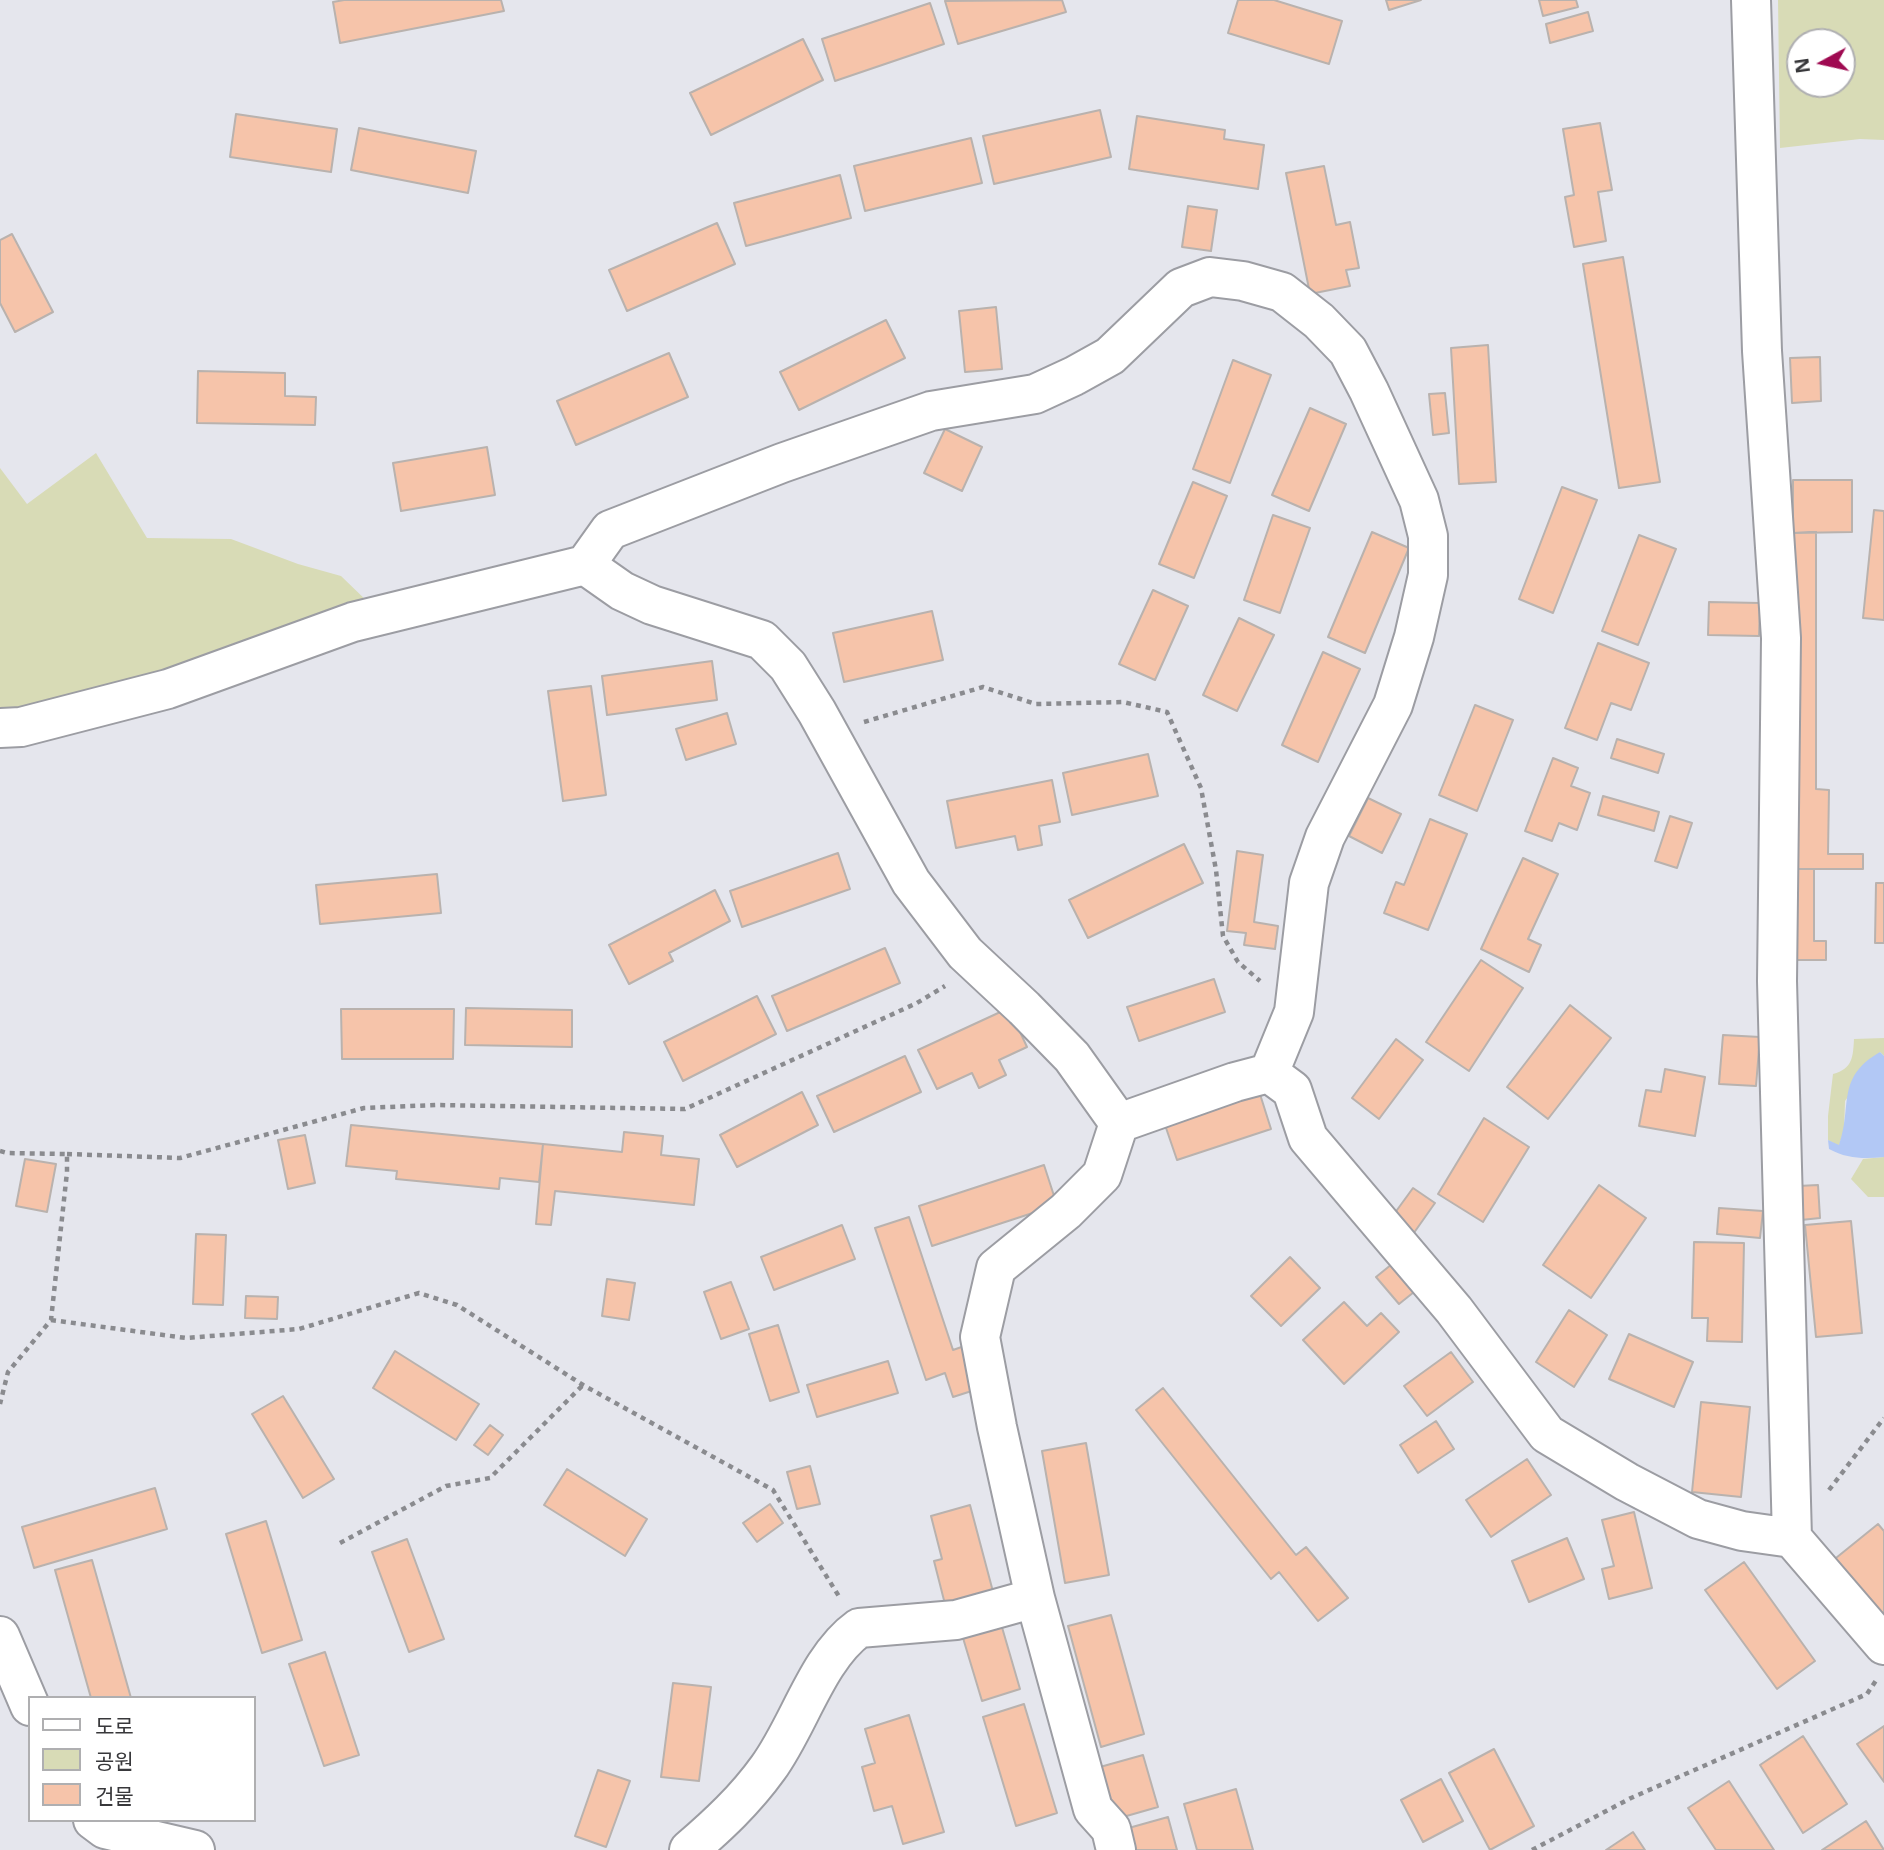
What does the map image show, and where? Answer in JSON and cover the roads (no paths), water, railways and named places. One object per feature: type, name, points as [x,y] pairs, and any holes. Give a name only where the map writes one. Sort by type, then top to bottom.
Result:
[{"type":"street","points":[[1751,0],[1762,351],[1780,638],[1777,981],[1792,1538],[1884,1645]]},
{"type":"street","points":[[0,728],[21,727],[168,688],[353,622],[585,565],[610,530],[757,473],[931,411],[1035,394],[1110,356],[1181,288],[1210,277],[1243,281],[1282,292],[1319,321],[1348,351],[1419,500],[1428,536],[1428,575],[1414,637],[1393,705],[1325,837],[1309,883],[1294,1012],[1269,1073]]},
{"type":"street","points":[[585,565],[622,591],[652,606],[762,640],[788,666],[817,712],[911,882],[965,953],[1072,1057],[1119,1123]]},
{"type":"street","points":[[1269,1073],[1292,1090],[1308,1138],[1454,1310],[1547,1434],[1627,1482],[1698,1519],[1742,1531],[1792,1538]]},
{"type":"street","points":[[1119,1123],[1235,1082],[1269,1073]]},
{"type":"street","points":[[1116,1850],[1111,1829],[1093,1809],[1035,1598],[997,1427],[981,1337],[996,1268],[1066,1211],[1102,1175],[1119,1123]]},
{"type":"street","points":[[689,1850],[733,1811],[769,1768],[827,1662],[846,1637],[859,1628],[956,1620],[1035,1598]]},
{"type":"street","points":[[0,1636],[28,1701]]},
{"type":"street","points":[[114,1834],[195,1850]]},
{"type":"water","points":[[1880,1052],[1884,1056],[1884,1157],[1856,1158],[1829,1149],[1828,1140],[1839,1145],[1851,1083],[1866,1062]]}]
